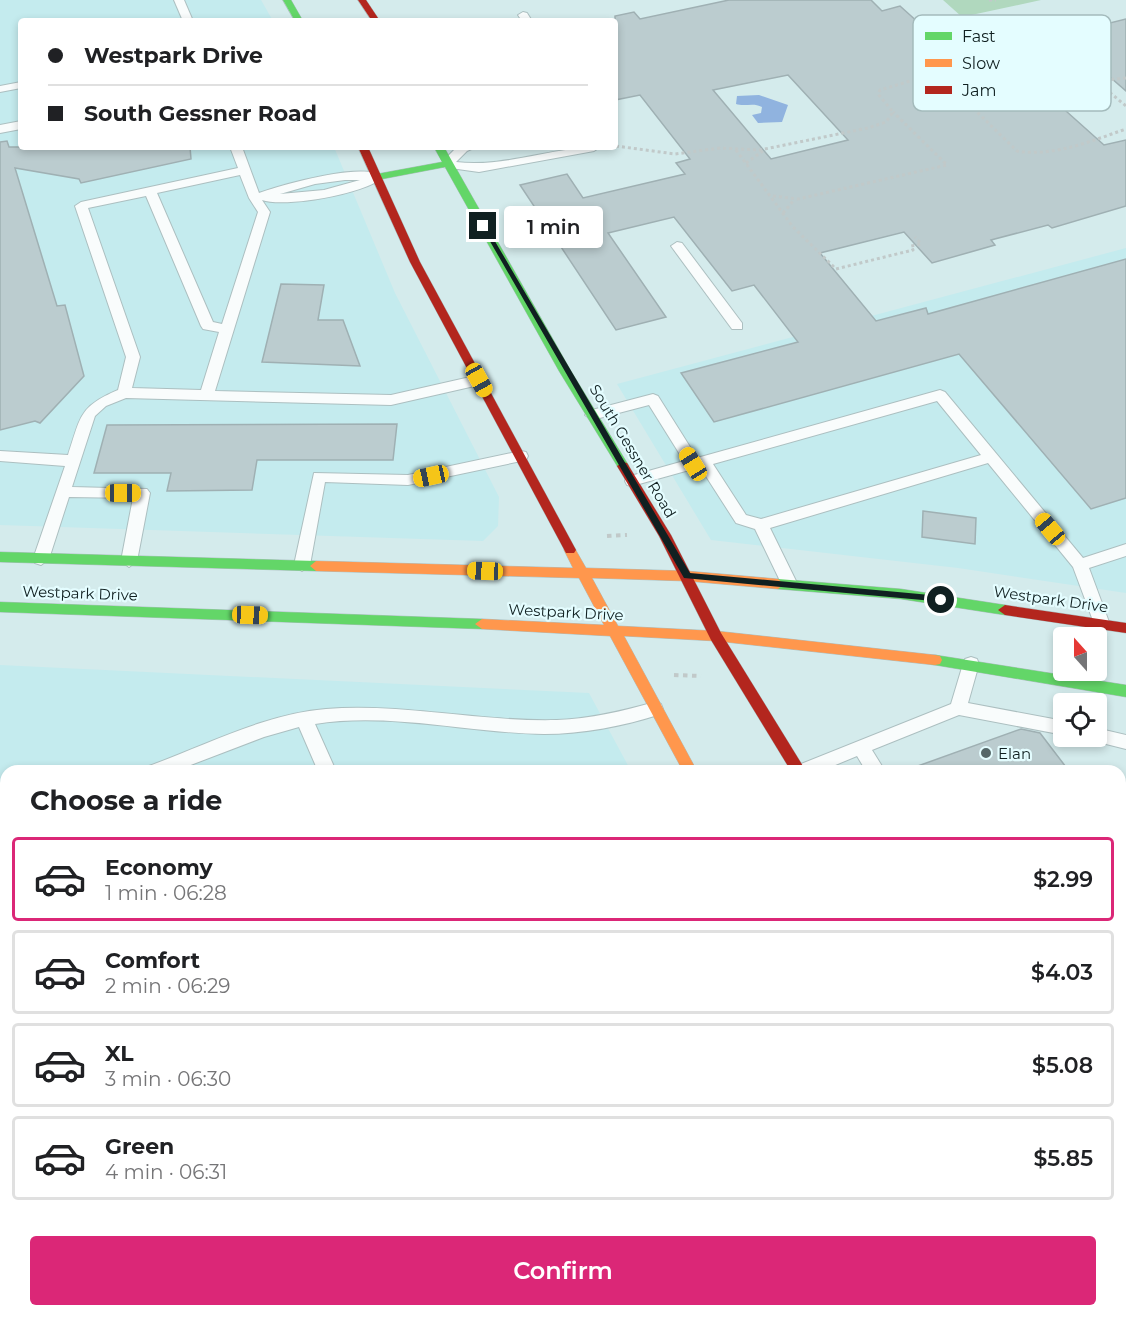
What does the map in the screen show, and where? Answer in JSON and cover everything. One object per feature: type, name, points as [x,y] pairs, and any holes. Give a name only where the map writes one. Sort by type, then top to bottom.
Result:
[{"type":"main road","points":[[287,0],[297,18]]},
{"type":"main road","points":[[362,0],[373,18]]},
{"type":"main road","points":[[364,150],[415,262],[584,573],[612,631],[687,765]]},
{"type":"main road","name":"South Gessner Road","points":[[440,150],[687,576],[716,636],[796,765]]},
{"type":"main road","points":[[377,177],[447,164]]},
{"type":"main road","name":"Westpark Drive","points":[[0,557],[39,564],[129,561],[687,576],[901,594],[1101,622],[1126,628]]},
{"type":"main road","name":"Westpark Drive","points":[[0,607],[25,603],[716,636],[971,664],[1126,691]]},
{"type":"lane","points":[[179,0],[187,18]]},
{"type":"lane","points":[[0,89],[18,86]]},
{"type":"lane","points":[[0,129],[18,126]]},
{"type":"lane","points":[[206,396],[264,212],[255,198],[237,150]]},
{"type":"lane","points":[[447,164],[461,150]]},
{"type":"lane","points":[[447,164],[479,168],[578,150]]},
{"type":"lane","points":[[124,393],[133,357],[81,207],[246,170]]},
{"type":"lane","points":[[255,198],[300,198],[353,188],[377,177]]},
{"type":"lane","points":[[150,191],[208,326],[227,329]]},
{"type":"lane","points":[[677,246],[737,326]]},
{"type":"lane","points":[[39,564],[89,414],[101,403],[124,393],[391,400],[479,380]]},
{"type":"lane","points":[[632,480],[940,395],[1080,565],[1101,622]]},
{"type":"lane","points":[[592,415],[652,399],[741,519],[761,525],[991,457]]},
{"type":"lane","points":[[0,456],[74,461]]},
{"type":"lane","points":[[302,565],[319,477],[408,480],[521,456]]},
{"type":"lane","points":[[64,492],[142,493],[129,561]]},
{"type":"lane","points":[[761,525],[789,584]]},
{"type":"lane","points":[[1080,565],[1126,550]]},
{"type":"lane","points":[[958,708],[971,664]]},
{"type":"lane","points":[[172,765],[304,719],[343,715],[544,727],[594,724],[655,708]]},
{"type":"lane","points":[[816,765],[958,708],[1053,726]]},
{"type":"lane","points":[[304,719],[324,765]]},
{"type":"lane","points":[[1107,738],[1126,742]]},
{"type":"lane","points":[[861,748],[872,765]]},
{"type":"path","points":[[989,0],[996,0]]},
{"type":"path","points":[[1111,80],[1126,78]]},
{"type":"path","points":[[772,196],[795,199],[947,165],[878,94],[880,90],[913,80]]},
{"type":"path","points":[[1111,94],[1126,106]]},
{"type":"path","points":[[618,146],[675,153],[720,148],[765,149],[868,128],[886,122],[893,112]]},
{"type":"path","points":[[978,113],[1017,151],[1025,153],[1062,148],[1126,129]]},
{"type":"path","points":[[736,149],[793,227],[836,269],[913,250],[911,246],[921,244],[915,237]]},
{"type":"path","points":[[747,163],[765,149]]},
{"type":"path","points":[[783,213],[795,199]]},
{"type":"path","points":[[607,536],[633,535]]},
{"type":"path","points":[[673,675],[701,676]]},
{"type":"shaded area","points":[[0,0],[261,0],[271,18],[18,18],[18,150],[335,150],[395,293],[499,497],[498,526],[483,541],[0,525]]},
{"type":"shaded area","points":[[1126,248],[1126,593],[958,568],[711,540],[617,384]]},
{"type":"shaded area","points":[[0,665],[589,693],[628,765],[0,765]]},
{"type":"green space","points":[[943,0],[1041,0],[971,15],[960,15]]},
{"type":"water","points":[[759,95],[788,105],[782,122],[758,123],[752,115],[761,113],[762,107],[736,104],[737,96]]},
{"type":"building","points":[[729,0],[871,0],[882,11],[900,6],[913,18],[913,111],[1066,111],[1104,145],[1126,140],[1126,206],[1052,228],[1048,225],[991,240],[995,245],[932,263],[904,232],[820,253],[876,321],[926,308],[928,314],[1126,259],[1126,498],[1091,509],[959,354],[714,422],[681,373],[798,342],[754,285],[732,291],[674,217],[608,233],[666,317],[616,330],[520,185],[567,174],[583,198],[685,174],[676,163],[690,159],[640,95],[618,99],[618,18],[615,16],[634,12],[640,19]],"holes":[[[788,75],[848,140],[771,159],[713,90]]]},
{"type":"building","points":[[1126,19],[1126,91],[1111,78],[1111,23]]},
{"type":"building","points":[[7,141],[9,147],[18,147],[18,150],[190,150],[191,159],[81,183],[79,179],[15,168],[57,306],[65,305],[84,376],[40,423],[35,421],[0,430],[0,142]]},
{"type":"building","points":[[281,284],[324,285],[318,320],[343,320],[360,366],[262,362]]},
{"type":"building","points":[[397,424],[393,460],[257,460],[252,490],[167,491],[171,473],[94,473],[107,425]]},
{"type":"building","points":[[923,511],[976,518],[975,544],[922,537]]},
{"type":"building","name":"Elan","points":[[1021,729],[1040,733],[1064,765],[921,765]]},
{"type":"traffic: fast","points":[[287,0],[297,18]]},
{"type":"traffic: fast","points":[[441,150],[565,371],[623,466]]},
{"type":"traffic: fast","points":[[377,177],[447,164]]},
{"type":"traffic: fast","points":[[0,557],[316,566]]},
{"type":"traffic: fast","points":[[778,584],[901,594],[1005,610]]},
{"type":"traffic: fast","points":[[0,607],[482,624]]},
{"type":"traffic: fast","points":[[935,660],[1126,691]]},
{"type":"traffic: slow","points":[[570,550],[687,765]]},
{"type":"traffic: slow","points":[[316,566],[687,576],[778,584]]},
{"type":"traffic: slow","points":[[482,624],[716,636],[935,660]]},
{"type":"traffic: jam","points":[[362,0],[374,18]]},
{"type":"traffic: jam","points":[[364,150],[415,262],[570,550]]},
{"type":"traffic: jam","points":[[623,466],[665,535],[716,636],[795,765]]},
{"type":"traffic: jam","points":[[1005,610],[1126,628]]},
{"type":"place","name":"Elan","points":[[986,753]]},
{"type":"route","points":[[483,226],[687,576],[901,594],[941,600]]}]
